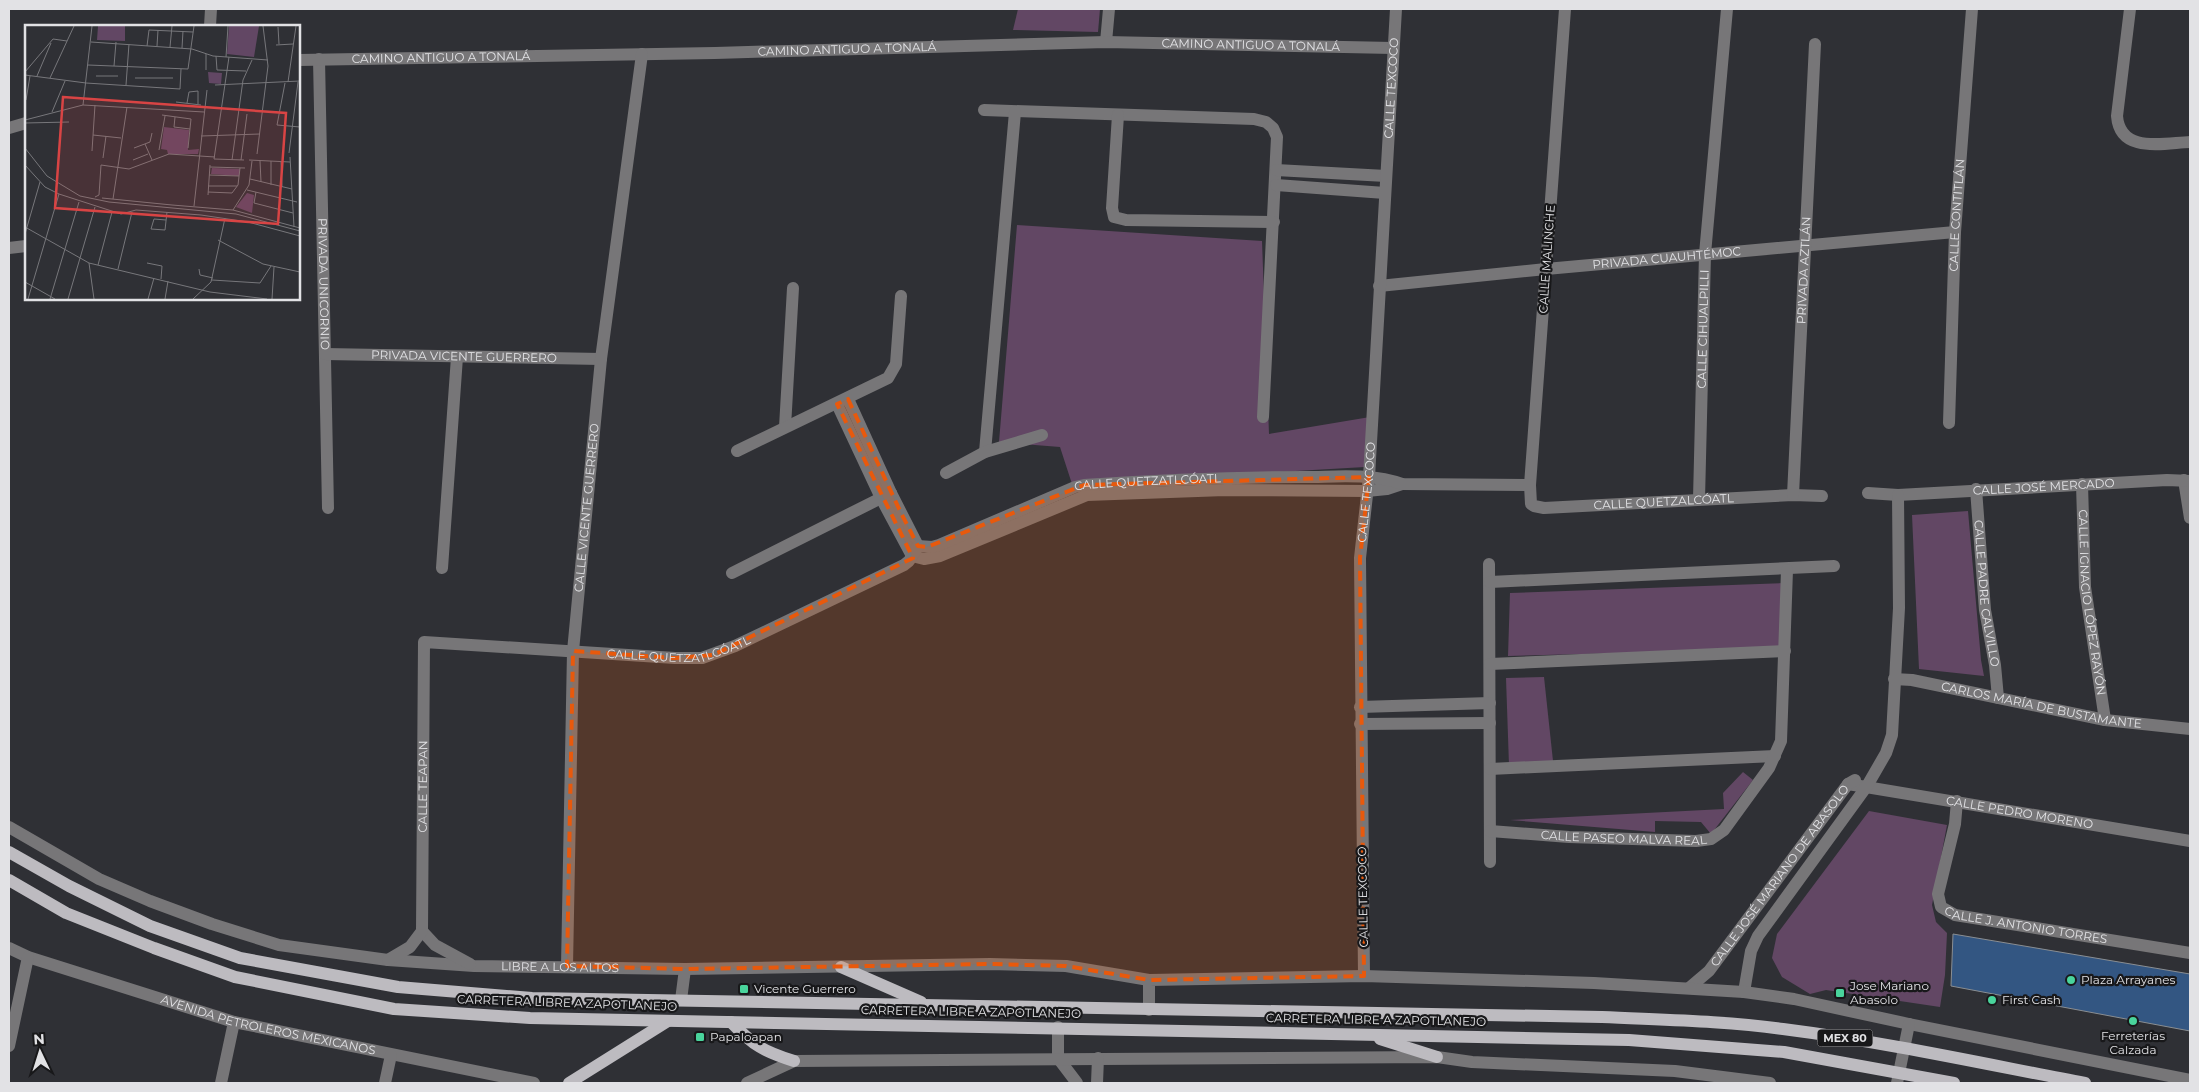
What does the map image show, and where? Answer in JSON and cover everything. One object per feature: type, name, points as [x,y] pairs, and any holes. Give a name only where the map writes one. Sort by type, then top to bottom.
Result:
[{"type":"main road","name":"CARRETERA LIBRE A ZAPOTLANEJO","points":[[9,852],[69,886],[150,926],[240,958],[398,987],[532,998],[1592,1017],[1712,1022],[1782,1028],[2085,1083]]},
{"type":"main road","name":"CARRETERA LIBRE A ZAPOTLANEJO","points":[[9,880],[66,912],[234,977],[394,1009],[530,1018],[1058,1027],[1629,1040],[1784,1052],[1898,1078],[1954,1083]]},
{"type":"main road","points":[[841,967],[928,1005]]},
{"type":"main road","points":[[569,1083],[668,1021]]},
{"type":"main road","points":[[731,1022],[751,1043],[772,1054],[794,1061]]},
{"type":"main road","points":[[1365,1034],[1438,1057]]},
{"type":"street","points":[[210,25],[211,9]]},
{"type":"street","points":[[1106,42],[1109,9]]},
{"type":"street","name":"CALLE TEXCOCO","points":[[1364,976],[1360,724],[1360,558],[1369,477],[1396,9]]},
{"type":"street","name":"CALLE MALINCHE","points":[[1534,506],[1530,500],[1530,485],[1565,9]]},
{"type":"street","name":"CALLE CIHUALPILLI","points":[[1699,500],[1705,254],[1726,9]]},
{"type":"street","name":"CALLE CONTITLÁN","points":[[1949,423],[1955,232],[1972,9]]},
{"type":"street","points":[[2130,9],[2117,116],[2118,126],[2122,134],[2140,144],[2190,142]]},
{"type":"street","name":"CAMINO ANTIGUO A TONALÁ","points":[[300,60],[642,54],[1106,42],[1393,48]]},
{"type":"street","name":"PRIVADA AZTLÁN","points":[[1793,495],[1815,44]]},
{"type":"street","name":"CALLE VICENTE GUERRERO","points":[[567,966],[573,651],[601,358],[642,54]]},
{"type":"street","name":"PRIVADA UNICORNIO","points":[[319,59],[328,508]]},
{"type":"street","points":[[984,110],[1254,119],[1266,122],[1274,128],[1277,137],[1276,186],[1263,417]]},
{"type":"street","points":[[985,452],[1015,112]]},
{"type":"street","points":[[1118,115],[1112,208],[1114,217],[1126,220],[1274,222]]},
{"type":"street","points":[[9,128],[25,123]]},
{"type":"street","points":[[1276,170],[1386,176]]},
{"type":"street","points":[[1276,186],[1385,192]]},
{"type":"street","name":"PRIVADA CUAUHTÉMOC","points":[[1379,286],[1546,268],[1955,232]]},
{"type":"street","points":[[9,248],[25,246]]},
{"type":"street","points":[[785,427],[794,288]]},
{"type":"street","points":[[737,451],[882,382],[893,372],[896,364],[901,296]]},
{"type":"street","name":"PRIVADA VICENTE GUERRERO","points":[[325,354],[601,358]]},
{"type":"street","points":[[442,568],[457,357]]},
{"type":"street","points":[[843,401],[886,495],[915,551]]},
{"type":"street","points":[[946,473],[985,452],[1042,435]]},
{"type":"street","name":"CALLE QUETZATLCÓATL","points":[[424,642],[702,658],[735,646],[904,565],[915,551],[939,545],[1075,487],[1244,478],[1369,477],[1388,479],[1402,484],[1530,485]]},
{"type":"street","points":[[2187,480],[2190,518]]},
{"type":"street","name":"CALLE JOSÉ MERCADO","points":[[1868,493],[1898,494],[2187,480]]},
{"type":"street","name":"CALLE QUETZATLCÓATL","points":[[915,551],[924,559],[940,556],[1088,496],[1224,490],[1366,491],[1387,490],[1402,484]]},
{"type":"street","name":"CALLE IGNACIO LÓPEZ RAYÓN","points":[[2082,484],[2085,587],[2105,720]]},
{"type":"street","name":"CALLE PADRE CALVILLO","points":[[1976,489],[1985,610],[1995,665],[1998,698]]},
{"type":"street","name":"CALLE JOSÉ MARIANO DE ABASOLO","points":[[1744,992],[1751,951],[1758,936],[1866,786],[1886,753],[1892,735],[1899,608],[1898,494]]},
{"type":"street","points":[[732,573],[886,495]]},
{"type":"street","name":"CALLE QUETZALCÓATL","points":[[1534,506],[1793,495],[1822,496]]},
{"type":"street","points":[[1489,564],[1490,862]]},
{"type":"street","points":[[1490,582],[1787,570],[1834,566]]},
{"type":"street","name":"CALLE PASEO MALVA REAL","points":[[1490,831],[1569,837],[1704,841],[1724,830],[1769,768],[1781,741],[1787,570]]},
{"type":"street","name":"CALLE TEAPAN","points":[[422,931],[424,642]]},
{"type":"street","points":[[1490,664],[1785,651]]},
{"type":"street","name":"CARLOS MARÍA DE BUSTAMANTE","points":[[1894,679],[1912,680],[2105,720],[2190,729]]},
{"type":"street","points":[[1360,707],[1490,703]]},
{"type":"street","points":[[1360,724],[1490,723]]},
{"type":"street","points":[[1490,769],[1775,756]]},
{"type":"street","name":"CALLE JOSÉ MARIANO DE ABASOLO","points":[[1689,988],[1709,971],[1848,784],[1876,770]]},
{"type":"street","name":"CALLE PEDRO MORENO","points":[[1848,784],[2190,841]]},
{"type":"street","name":"CALLE J. ANTONIO TORRES","points":[[1957,801],[1955,824],[1938,894],[1941,907],[1947,911],[1955,915],[2190,953]]},
{"type":"street","name":"LIBRE A LOS ALTOS","points":[[9,827],[92,875],[141,898],[212,924],[279,945],[388,960],[474,966],[685,969],[990,964],[1066,966],[1149,980]]},
{"type":"street","points":[[388,960],[410,947],[422,931],[435,945],[474,966]]},
{"type":"street","points":[[275,964],[279,945]]},
{"type":"street","name":"AVENIDA PETROLEROS MEXICANOS","points":[[9,948],[28,956],[234,1022],[534,1083]]},
{"type":"street","points":[[9,1046],[28,956]]},
{"type":"street","points":[[681,1000],[685,969]]},
{"type":"street","points":[[1149,1010],[1149,980],[1364,976],[1689,988],[1744,992],[1794,999],[2190,1080]]},
{"type":"street","points":[[221,1083],[234,1022]]},
{"type":"street","points":[[1898,1078],[1909,1024]]},
{"type":"street","points":[[1058,1027],[1058,1058],[1077,1083]]},
{"type":"street","points":[[385,1083],[391,1055]]},
{"type":"street","points":[[753,1082],[794,1061],[1438,1057],[1472,1062],[1770,1083]]},
{"type":"street","points":[[1097,1083],[1098,1058]]},
{"type":"highlighted area","points":[[848,399],[918,546],[927,547],[1084,485],[1369,477],[1360,558],[1364,976],[1149,980],[1066,966],[990,964],[685,969],[567,966],[573,651],[675,658],[713,655],[913,558],[837,404]]},
{"type":"shaded area","points":[[1018,9],[1100,9],[1098,32],[1013,30]]},
{"type":"shaded area","points":[[1017,225],[1262,241],[1269,434],[1370,417],[1365,467],[1072,484],[1060,447],[999,442]]},
{"type":"shaded area","points":[[1968,511],[1984,676],[1919,669],[1912,515]]},
{"type":"shaded area","points":[[1784,583],[1782,649],[1508,656],[1510,593]]},
{"type":"shaded area","points":[[1544,677],[1553,761],[1509,765],[1506,678]]},
{"type":"shaded area","points":[[1743,772],[1753,780],[1711,834],[1701,822],[1655,821],[1655,832],[1510,820],[1724,809],[1723,793]]},
{"type":"shaded area","points":[[1869,811],[1947,825],[1932,905],[1936,922],[1947,933],[1945,975],[1940,1007],[1826,990],[1810,994],[1782,977],[1772,958],[1777,934]]},
{"type":"building","name":"Plaza Arrayanes","points":[[1953,934],[2190,974],[2190,1031],[1951,986]]},
{"type":"place","name":"Plaza Arrayanes","points":[[2071,980]]},
{"type":"place","name":"Vicente Guerrero","points":[[744,989]]},
{"type":"place","name":"Jose Mariano Abasolo","points":[[1840,993]]},
{"type":"place","name":"First Cash","points":[[1992,1000]]},
{"type":"place","name":"Ferreterías Calzada","points":[[2133,1021]]},
{"type":"place","name":"Papaloapan","points":[[700,1037]]}]
